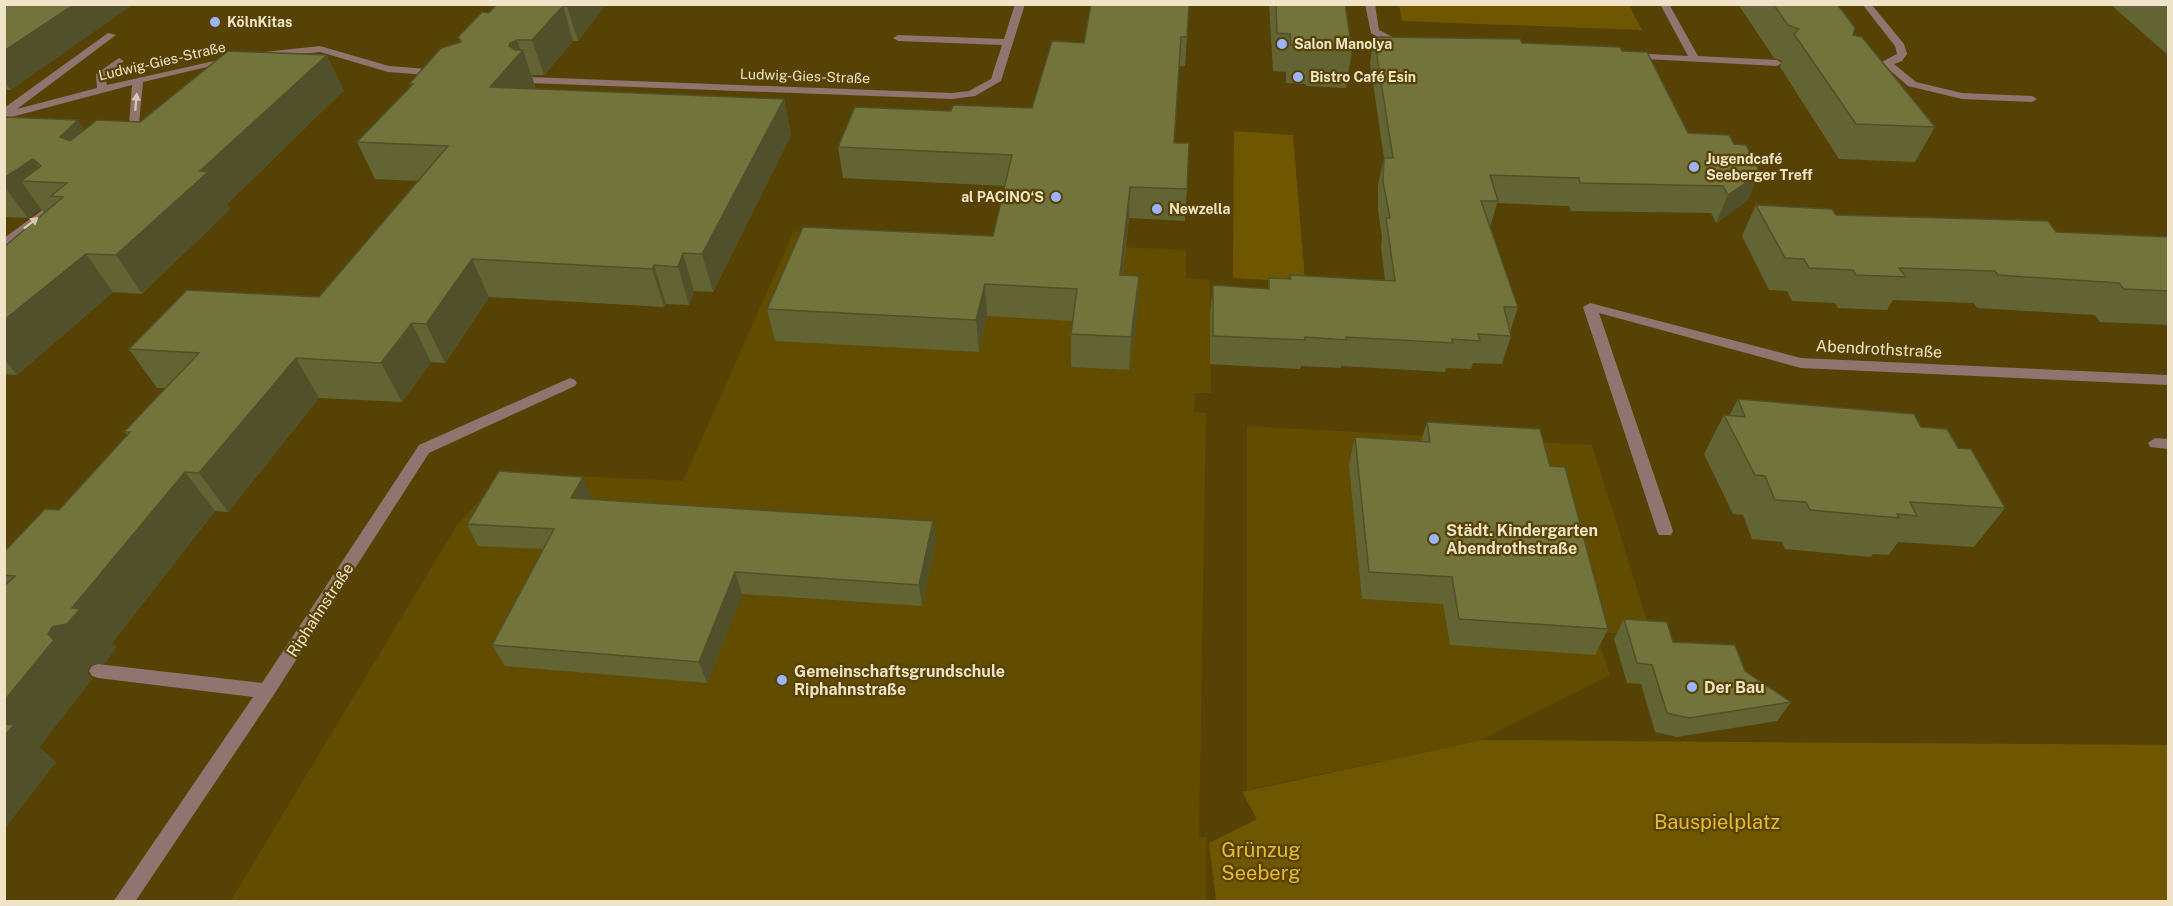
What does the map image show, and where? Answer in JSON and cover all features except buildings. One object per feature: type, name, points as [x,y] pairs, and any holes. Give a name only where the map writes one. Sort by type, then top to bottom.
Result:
[{"type":"street","name":"Ludwig-Gies-Straße","points":[[529,80],[952,96],[971,94],[996,81],[1020,4]]},
{"type":"street","points":[[1370,4],[1374,32],[1378,36],[1415,48]]},
{"type":"street","points":[[1664,4],[1695,59]]},
{"type":"street","points":[[1866,4],[1900,46],[1902,54],[1888,64],[1867,66]]},
{"type":"street","points":[[4,115],[111,35]]},
{"type":"street","points":[[898,38],[1009,42]]},
{"type":"street","name":"Ludwig-Gies-Straße","points":[[4,115],[138,80],[252,56],[320,49],[388,69],[451,74]]},
{"type":"street","points":[[1624,56],[1777,63]]},
{"type":"street","points":[[103,89],[100,76],[119,60]]},
{"type":"street","points":[[1888,64],[1912,84],[1952,94],[2032,99]]},
{"type":"street","points":[[118,150],[134,124],[138,80]]},
{"type":"street","points":[[4,244],[59,202]]},
{"type":"street","name":"Abendrothstraße","points":[[1665,531],[1593,308],[1801,363],[2169,380]]},
{"type":"street","name":"Riphahnstraße","points":[[123,902],[267,691],[424,449],[570,383]]},
{"type":"street","points":[[98,671],[267,691]]},
{"type":"shaded area","name":"Gemeinschaftsgrundschule Riphahnstraße","points":[[794,231],[1186,250],[1186,278],[1210,280],[1211,393],[1195,393],[1194,412],[1206,413],[1199,838],[1207,836],[1206,901],[230,902],[457,525],[482,498],[515,481],[555,475],[683,481]]},
{"type":"shaded area","name":"Städt. Kindergarten Abendrothstraße","points":[[1247,426],[1592,445],[1651,633],[1596,633],[1610,675],[1482,740],[1247,790]]},
{"type":"green space","points":[[1399,5],[1629,5],[1642,30],[1402,21]]},
{"type":"green space","points":[[1234,131],[1293,135],[1305,282],[1233,278]]},
{"type":"green space","name":"Bauspielplatz","points":[[1482,740],[2168,745],[2168,901],[1216,901],[1209,843],[1257,819],[1242,792]]},
{"type":"place","name":"KölnKitas","points":[[215,22]]},
{"type":"place","name":"Salon Manolya","points":[[1282,44]]},
{"type":"place","name":"Bistro Café Esin","points":[[1298,77]]},
{"type":"place","name":"Jugendcafé Seeberger Treff","points":[[1694,167]]},
{"type":"place","name":"al PACINO‘S","points":[[1056,197]]},
{"type":"place","name":"Newzella","points":[[1157,209]]},
{"type":"place","name":"Städt. Kindergarten Abendrothstraße","points":[[1434,539]]},
{"type":"place","name":"Gemeinschaftsgrundschule Riphahnstraße","points":[[782,680]]},
{"type":"place","name":"Der Bau","points":[[1692,687]]},
{"type":"park label","name":"Grünzug Seeberg","points":[[1261,862]]}]
